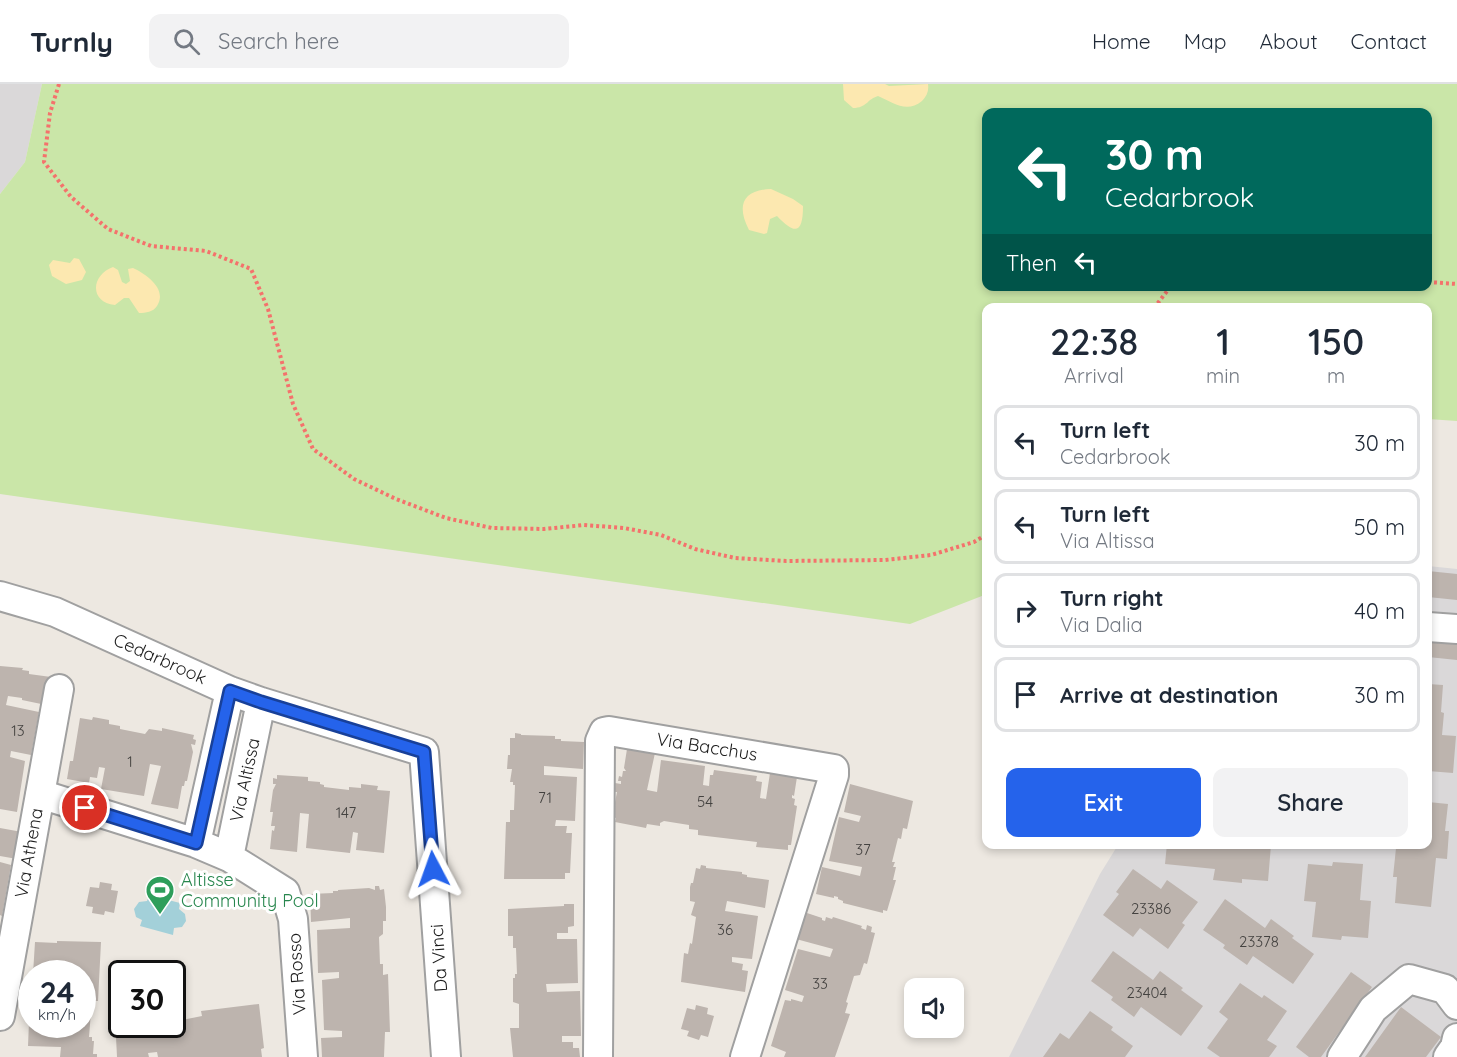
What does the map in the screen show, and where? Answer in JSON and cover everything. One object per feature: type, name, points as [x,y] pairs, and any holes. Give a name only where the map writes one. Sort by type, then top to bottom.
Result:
[{"type":"street","name":"Cedarbrook","points":[[0,596],[55,612],[230,691],[424,752]]},
{"type":"street","points":[[1432,627],[1457,629]]},
{"type":"street","name":"Via Athena","points":[[0,1016],[59,689]]},
{"type":"street","name":"Via Altissa","points":[[196,843],[230,691]]},
{"type":"street","name":"Via Altissa","points":[[229,857],[261,702]]},
{"type":"street","name":"Via Bacchus","points":[[598,1057],[600,741],[604,732],[609,731],[834,769],[834,776],[745,1057]]},
{"type":"street","name":"Da Vinci","points":[[424,752],[446,1057]]},
{"type":"street","points":[[40,794],[196,843],[229,857]]},
{"type":"street","name":"Via Rosso","points":[[229,857],[285,892],[293,919],[303,1057]]},
{"type":"street","points":[[1342,1057],[1373,1009],[1409,979],[1445,989],[1457,1005]]},
{"type":"street","points":[[1448,1057],[1455,1047],[1457,1038]]},
{"type":"path","points":[[59,84],[50,112],[44,162],[71,197],[108,229],[151,246],[206,251],[251,269],[268,309],[293,404],[313,449],[354,479],[396,499],[446,518],[492,528],[544,529],[584,525],[624,528],[661,535],[695,549],[735,558],[786,561],[885,560],[932,555],[974,542],[982,537]]},
{"type":"path","points":[[1432,282],[1457,284]]},
{"type":"path","points":[[1158,303],[1167,291]]},
{"type":"shaded area","points":[[0,84],[42,84],[25,162],[0,194]]},
{"type":"shaded area","points":[[1432,566],[1457,569],[1457,1057],[1009,1057],[1100,874],[1116,849],[1432,849]]},
{"type":"green space","points":[[42,84],[1457,84],[1457,421],[1432,419],[1432,303],[982,303],[982,596],[910,624],[0,494],[0,194],[25,162]]},
{"type":"sand","points":[[843,84],[885,84],[889,86],[928,84],[928,89],[922,101],[910,107],[900,106],[878,96],[861,107],[853,108],[844,100]]},
{"type":"sand","points":[[771,189],[803,206],[803,215],[797,229],[793,229],[777,216],[770,219],[767,233],[749,230],[743,213],[745,200],[754,192]]},
{"type":"sand","points":[[74,258],[79,259],[86,272],[82,280],[66,284],[52,276],[49,265],[53,260],[70,263]]},
{"type":"sand","points":[[113,267],[118,270],[122,282],[126,284],[130,281],[128,269],[133,268],[149,278],[160,294],[157,306],[149,312],[139,313],[129,298],[124,298],[115,305],[101,299],[97,294],[97,282],[100,276]]},
{"type":"water","name":"Altisse Community Pool","points":[[149,895],[180,903],[179,909],[185,914],[186,921],[182,927],[174,928],[173,935],[140,926],[142,920],[136,917],[134,909],[139,902],[147,901]]},
{"type":"building","points":[[1432,571],[1457,574],[1457,600],[1432,597]]},
{"type":"building","points":[[1432,631],[1457,634],[1457,660],[1432,657]]},
{"type":"building","points":[[0,666],[23,668],[22,670],[29,671],[29,674],[51,677],[46,705],[8,696],[6,705],[39,712],[31,755],[11,751],[10,757],[25,761],[17,812],[0,809]]},
{"type":"building","points":[[1432,684],[1443,685],[1442,735],[1456,736],[1453,773],[1432,771]]},
{"type":"building","points":[[93,717],[109,720],[109,724],[120,726],[120,729],[145,734],[149,729],[162,731],[162,728],[194,735],[195,745],[191,744],[193,752],[187,781],[182,786],[178,809],[151,804],[161,766],[150,764],[144,796],[101,789],[105,768],[99,767],[97,778],[90,777],[89,783],[67,779],[70,761],[73,761],[80,718],[92,720]]},
{"type":"building","points":[[515,733],[555,736],[555,739],[561,739],[561,741],[584,742],[583,769],[544,766],[544,775],[577,777],[575,821],[556,820],[555,826],[567,826],[566,833],[572,833],[570,873],[565,873],[565,879],[504,879],[506,822],[510,822],[510,810],[514,810],[515,785],[510,782],[512,769],[507,769],[508,755],[510,755],[510,738],[515,738]]},
{"type":"building","points":[[627,749],[655,753],[647,790],[657,792],[661,760],[705,766],[703,785],[709,786],[710,775],[713,775],[714,770],[757,776],[756,781],[762,782],[760,798],[766,799],[770,773],[797,777],[792,798],[795,799],[794,805],[797,806],[791,845],[788,845],[788,850],[756,847],[757,842],[698,835],[698,830],[689,829],[689,825],[664,821],[660,823],[660,826],[647,824],[646,828],[615,822],[616,818],[612,817],[617,792],[614,792],[615,783],[621,784],[621,781],[618,781],[619,776],[622,777],[623,771],[626,771],[624,768]]},
{"type":"building","points":[[277,775],[308,777],[308,781],[320,782],[324,787],[349,790],[349,787],[361,788],[361,784],[378,786],[377,790],[390,791],[384,853],[356,850],[358,833],[353,832],[350,853],[306,848],[309,814],[300,813],[297,852],[270,849],[272,830],[274,831],[275,826],[271,826],[273,812],[270,812],[276,784],[273,784],[273,778],[277,779]]},
{"type":"building","points":[[850,784],[913,801],[907,829],[903,828],[901,839],[898,838],[892,862],[895,862],[893,867],[896,867],[893,880],[896,880],[887,911],[883,910],[883,913],[843,903],[838,897],[816,894],[822,867],[860,876],[862,867],[829,861],[839,817],[859,822],[861,816],[844,812]]},
{"type":"building","points":[[1432,802],[1448,804],[1445,831],[1449,831],[1447,859],[1436,858],[1431,907],[1395,903],[1397,877],[1393,877],[1396,849],[1432,849]]},
{"type":"building","points":[[0,828],[22,832],[17,859],[0,856]]},
{"type":"building","points":[[1166,849],[1271,849],[1268,881],[1242,879],[1242,883],[1213,880],[1215,869],[1165,864]]},
{"type":"building","points":[[0,862],[11,865],[2,916],[0,915]]},
{"type":"building","points":[[1333,862],[1363,864],[1360,900],[1371,901],[1368,938],[1342,936],[1341,940],[1312,937],[1316,902],[1304,901],[1308,864],[1332,866]]},
{"type":"building","points":[[701,865],[706,868],[742,872],[747,877],[769,880],[765,908],[727,901],[725,911],[758,916],[752,959],[732,957],[732,962],[743,964],[742,970],[748,971],[745,992],[681,982],[684,953],[688,954],[690,943],[692,944],[696,917],[691,915],[695,902],[690,901],[690,887],[696,868],[700,869]]},
{"type":"building","points":[[1133,869],[1161,889],[1167,880],[1198,902],[1182,923],[1185,925],[1168,949],[1140,928],[1133,937],[1103,915],[1119,894],[1116,892]]},
{"type":"building","points":[[100,882],[112,884],[111,890],[118,891],[114,913],[105,911],[104,915],[92,913],[93,907],[86,906],[90,887],[99,888]]},
{"type":"building","points":[[375,886],[379,886],[380,890],[384,889],[386,907],[383,934],[379,937],[380,964],[383,964],[383,975],[388,974],[390,1032],[385,1032],[384,1057],[322,1057],[321,1038],[342,1037],[342,1031],[324,1030],[322,980],[339,978],[339,972],[318,973],[317,930],[350,928],[350,918],[311,922],[310,894],[369,888],[375,890]]},
{"type":"building","points":[[1225,899],[1265,928],[1271,919],[1314,954],[1293,984],[1253,956],[1247,965],[1223,948],[1225,945],[1203,930]]},
{"type":"building","points":[[564,904],[574,904],[574,926],[568,927],[568,933],[557,933],[557,939],[577,939],[578,983],[546,984],[547,992],[580,991],[581,1036],[562,1036],[562,1042],[573,1042],[573,1048],[579,1048],[580,1057],[513,1057],[510,1028],[519,1028],[519,1004],[513,1002],[513,978],[517,974],[516,948],[513,948],[513,936],[508,936],[508,909],[564,906]]},
{"type":"building","points":[[804,912],[825,921],[826,917],[832,919],[833,917],[862,926],[861,928],[866,930],[867,925],[872,927],[871,932],[875,933],[867,964],[864,963],[860,975],[854,976],[846,1002],[848,1003],[845,1013],[850,1014],[835,1057],[784,1057],[786,1052],[771,1046],[785,1000],[802,1002],[804,996],[785,990],[798,949],[830,957],[833,949],[796,939]]},
{"type":"building","points":[[57,941],[101,942],[98,1001],[96,1001],[96,960],[34,960],[35,942],[57,943]]},
{"type":"building","points":[[1113,951],[1153,980],[1160,971],[1203,1006],[1181,1036],[1141,1007],[1134,1017],[1111,1000],[1113,997],[1091,981]]},
{"type":"building","points":[[1351,972],[1372,987],[1321,1057],[1309,1057],[1296,1047]]},
{"type":"building","points":[[1240,983],[1262,998],[1264,995],[1287,1011],[1267,1040],[1277,1046],[1269,1057],[1220,1057],[1207,1048],[1228,1019],[1219,1012]]},
{"type":"building","points":[[259,1004],[264,1048],[261,1049],[262,1057],[158,1057],[157,1052],[148,1053],[149,1057],[117,1057],[116,1038],[186,1038],[186,1019],[202,1016],[201,1011]]},
{"type":"building","points":[[696,1005],[708,1008],[707,1014],[714,1016],[708,1037],[701,1035],[699,1040],[687,1036],[689,1031],[681,1029],[687,1008],[695,1010]]},
{"type":"building","points":[[1401,1007],[1441,1037],[1426,1057],[1365,1057]]},
{"type":"building","points":[[1090,1011],[1113,1027],[1111,1030],[1133,1046],[1125,1057],[1043,1057],[1060,1033],[1069,1039]]},
{"type":"building","points":[[28,1038],[92,1038],[94,1041],[93,1054],[97,1054],[97,1057],[60,1057],[61,1047],[28,1046]]},
{"type":"place","name":"Altisse Community Pool","points":[[160,916]]},
{"type":"route","points":[[85,808],[196,843],[230,691],[424,752],[433,869]]}]
